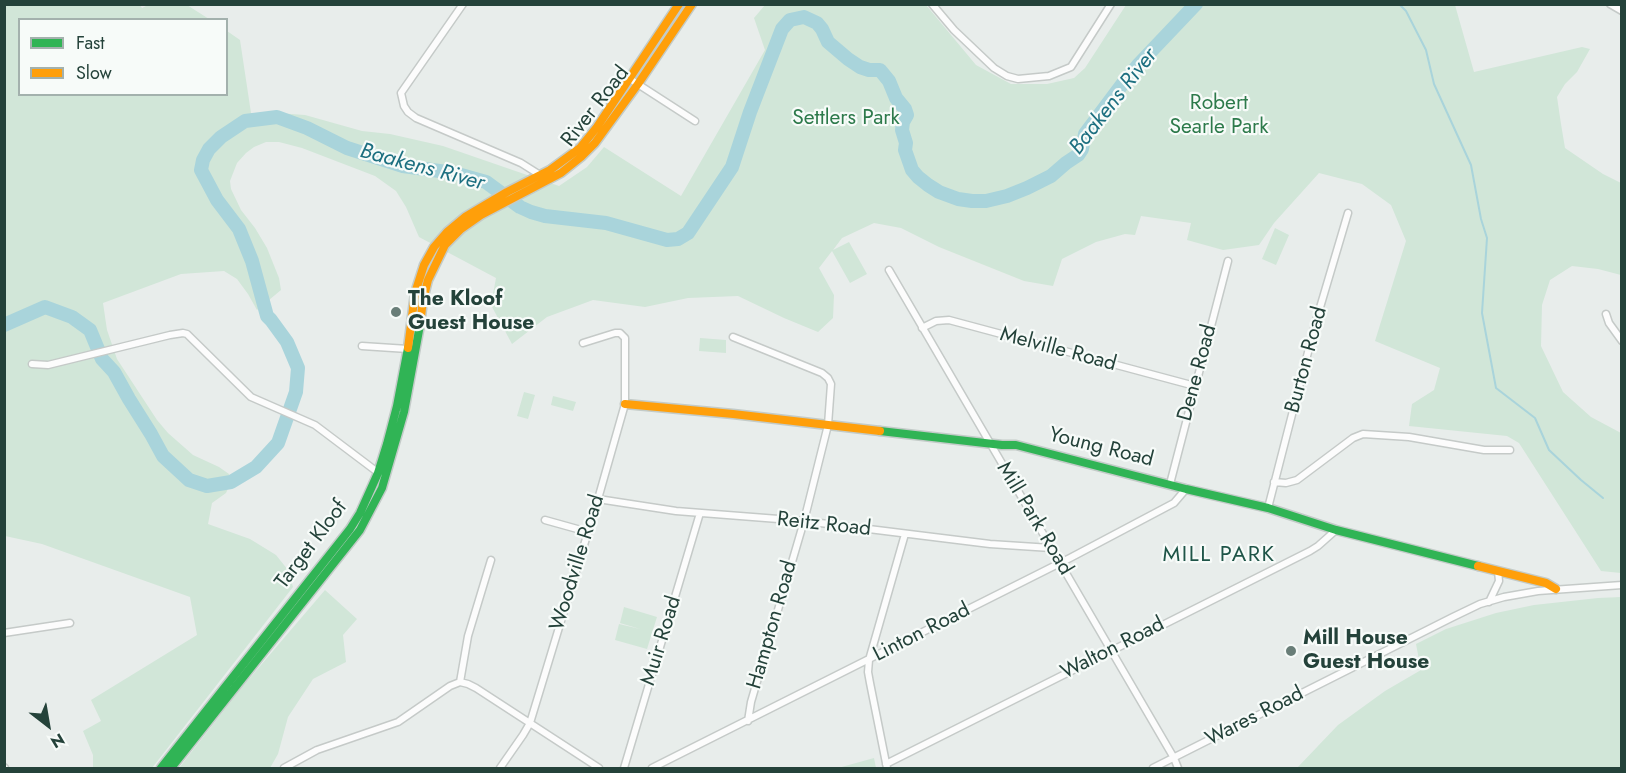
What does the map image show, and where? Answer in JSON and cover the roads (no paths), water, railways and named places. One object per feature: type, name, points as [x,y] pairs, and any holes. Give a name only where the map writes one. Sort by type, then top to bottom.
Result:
[{"type":"main road","name":"River Road","points":[[443,242],[473,220],[540,178],[561,172],[595,143],[634,82],[679,4]]},
{"type":"main road","name":"River Road","points":[[634,82],[692,4]]},
{"type":"main road","name":"Target Kloof","points":[[160,768],[320,573],[360,530],[382,488],[382,476],[408,349],[417,287],[424,265],[443,242]]},
{"type":"main road","name":"Target Kloof","points":[[382,476],[406,403],[423,300],[443,242]]},
{"type":"main road","name":"Young Road","points":[[625,404],[1017,445],[1268,508],[1336,530],[1498,571],[1546,584],[1556,589]]},
{"type":"main road","name":"Target Kloof","points":[[171,768],[320,573]]},
{"type":"street","points":[[463,4],[401,93],[404,106],[416,118],[521,163],[540,178]]},
{"type":"street","points":[[932,4],[954,30],[994,68],[1007,76],[1018,79],[1049,76],[1071,68],[1111,4]]},
{"type":"street","points":[[1610,4],[1622,11]]},
{"type":"street","points":[[634,82],[695,121]]},
{"type":"street","name":"Burton Road","points":[[1268,508],[1316,321],[1348,213]]},
{"type":"street","name":"Dene Road","points":[[1170,484],[1228,261]]},
{"type":"street","name":"Mill Park Road","points":[[889,270],[1178,768]]},
{"type":"street","points":[[1606,314],[1609,323],[1622,341]]},
{"type":"street","name":"Melville Road","points":[[922,328],[936,321],[950,321],[1195,386]]},
{"type":"street","name":"Woodville Road","points":[[500,768],[530,723],[625,404],[625,338],[620,333],[615,333],[583,343]]},
{"type":"street","points":[[32,364],[48,365],[174,334],[187,334],[251,397],[315,424],[382,476]]},
{"type":"street","name":"Hampton Road","points":[[733,337],[804,366],[828,378],[831,384],[828,425],[804,521],[754,691],[748,721]]},
{"type":"street","points":[[362,346],[408,349]]},
{"type":"street","points":[[1274,482],[1286,483],[1297,480],[1353,438],[1363,434],[1409,437],[1484,450],[1510,450]]},
{"type":"street","name":"Linton Road","points":[[652,768],[1060,563],[1174,503],[1186,489]]},
{"type":"street","name":"Reitz Road","points":[[598,499],[700,513],[804,521],[990,544],[1051,548]]},
{"type":"street","name":"Muir Road","points":[[624,768],[700,513]]},
{"type":"street","points":[[545,520],[588,532]]},
{"type":"street","name":"Walton Road","points":[[886,766],[1110,650],[1310,551],[1336,530]]},
{"type":"street","points":[[886,766],[868,672],[869,660],[905,534]]},
{"type":"street","points":[[460,682],[468,636],[491,560]]},
{"type":"street","points":[[1489,602],[1499,581],[1498,571]]},
{"type":"street","name":"Wares Road","points":[[1153,768],[1453,617],[1489,602],[1521,593],[1622,585]]},
{"type":"street","points":[[4,633],[70,623]]},
{"type":"street","points":[[284,768],[317,750],[398,722],[450,686],[460,682],[476,688],[599,768]]},
{"type":"waterway","name":"Baakens River","points":[[4,325],[45,307],[72,317],[90,330],[102,359],[114,372],[163,456],[189,480],[207,486],[231,482],[256,467],[278,443],[296,392],[298,368],[287,342],[267,316],[252,261],[239,229],[217,200],[201,170],[209,149],[221,137],[245,121],[277,117],[307,128],[347,148],[403,166],[454,173],[486,182],[520,207],[545,216],[606,223],[667,240],[678,239],[688,233],[732,167],[750,112],[782,29],[790,20],[804,17],[817,23],[828,42],[848,59],[860,67],[880,70],[889,81],[907,115],[902,130],[906,143],[905,150],[912,170],[918,177],[939,192],[958,199],[986,201],[1027,188],[1051,176],[1078,155],[1082,149],[1085,134],[1124,82],[1196,4]]},
{"type":"waterway","points":[[1399,4],[1406,11],[1426,50],[1434,84],[1471,165],[1487,238],[1482,313],[1496,388],[1535,418],[1549,450],[1603,498]]},
{"type":"place","name":"The Kloof Guest House","points":[[396,312]]},
{"type":"place","name":"Mill House Guest House","points":[[1291,651]]},
{"type":"district","name":"MILL PARK","points":[[1219,556]]},
{"type":"park label","name":"Robert Searle Park","points":[[1219,116]]},
{"type":"park label","name":"Settlers Park","points":[[846,119]]}]
